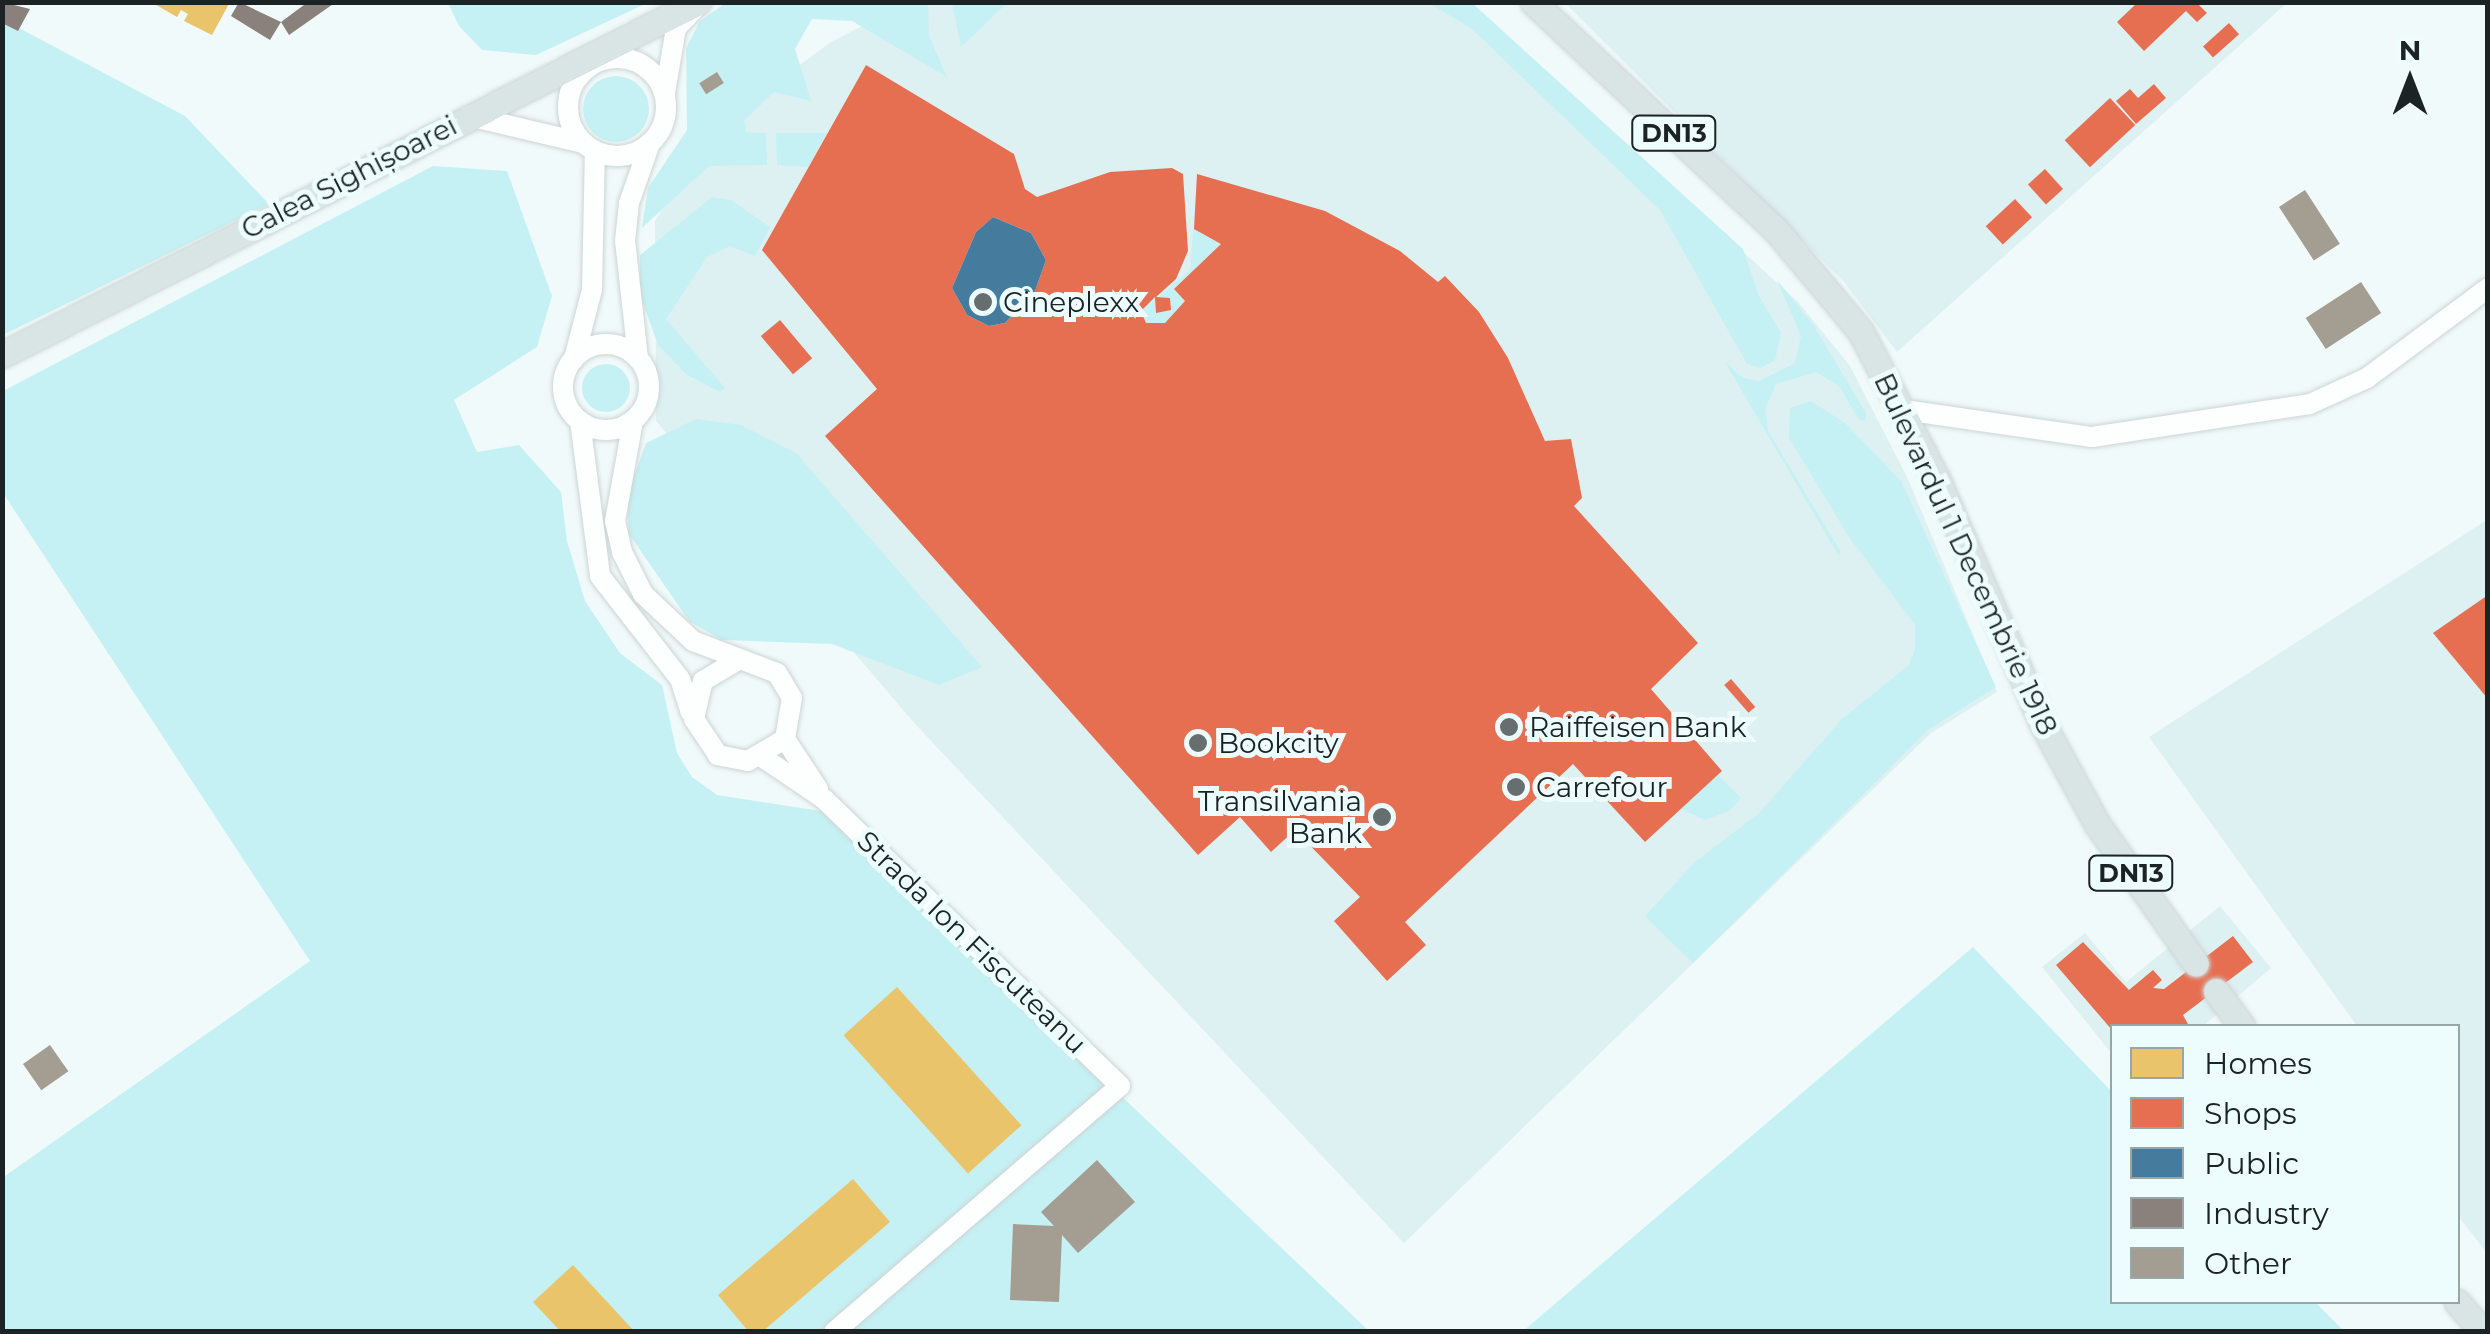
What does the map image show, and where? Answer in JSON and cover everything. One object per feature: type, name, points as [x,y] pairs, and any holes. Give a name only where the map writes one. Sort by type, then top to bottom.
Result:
[{"type":"main road","name":"Calea Sighișoarei","points":[[2,354],[469,116],[596,58],[699,2]]},
{"type":"main road","name":"Bulevardul 1 Decembrie 1918","points":[[1533,2],[1810,265],[1861,332],[1904,410],[2042,723],[2097,824],[2196,964]]},
{"type":"main road","points":[[2216,991],[2241,1024]]},
{"type":"main road","points":[[2460,1304],[2483,1332]]},
{"type":"street","points":[[664,95],[638,63],[596,58],[570,92],[569,119],[589,147],[592,290],[563,384],[580,421],[600,576],[680,679],[694,719],[718,754],[762,757],[785,739],[794,712],[786,684],[764,666],[736,661],[673,626],[642,594],[622,552],[616,497],[632,421],[649,383],[638,358],[625,242],[630,202],[650,143],[664,121],[664,95],[676,28],[699,2]]},
{"type":"street","points":[[469,116],[624,156],[650,143]]},
{"type":"street","points":[[1904,410],[2092,437],[2310,404],[2367,378],[2488,288]]},
{"type":"street","points":[[574,358],[612,345],[638,358]]},
{"type":"street","points":[[580,421],[606,430],[632,421]]},
{"type":"street","points":[[694,719],[703,682],[736,661]]},
{"type":"street","name":"Strada Ion Fiscuteanu","points":[[785,739],[824,798]]},
{"type":"street","name":"Strada Ion Fiscuteanu","points":[[762,757],[824,798],[1120,1086],[834,1332]]},
{"type":"shaded area","points":[[727,2],[928,3],[929,36],[947,77],[852,21],[812,19],[795,49],[811,101],[774,92],[744,121],[746,132],[766,133],[767,165],[709,166],[642,228],[648,188],[687,130],[686,48],[700,21]]},
{"type":"shaded area","points":[[952,2],[1007,3],[961,47]]},
{"type":"shaded area","points":[[448,3],[645,4],[536,55],[482,50],[459,26]]},
{"type":"shaded area","points":[[907,3],[1471,3],[1799,303],[1850,366],[1908,479],[1997,692],[1931,733],[1404,1243],[916,725],[656,421],[655,221],[718,125],[831,42]]},
{"type":"shaded area","points":[[1429,3],[1472,3],[1743,249],[1758,294],[1781,333],[1775,360],[1761,368],[1747,364],[1660,210],[1472,29]]},
{"type":"shaded area","points":[[1565,3],[2287,3],[1897,352],[1844,282]]},
{"type":"shaded area","points":[[2,19],[185,116],[269,204],[3,335]]},
{"type":"shaded area","points":[[616,76],[639,86],[649,109],[639,132],[616,142],[593,132],[583,109],[593,86]]},
{"type":"shaded area","points":[[776,133],[827,133],[808,167],[777,165]]},
{"type":"shaded area","points":[[433,166],[507,171],[552,296],[537,347],[454,400],[477,452],[519,445],[561,492],[567,541],[585,601],[620,653],[662,685],[677,753],[692,777],[717,795],[821,811],[1369,1331],[3,1331],[2,1178],[310,961],[3,493],[3,391]]},
{"type":"shaded area","points":[[1197,184],[1194,228],[1221,244],[1174,289],[1185,301],[1165,323],[1146,323],[1141,311],[1190,270]]},
{"type":"shaded area","points":[[712,197],[731,200],[770,227],[755,256],[730,246],[707,257],[666,319],[725,388],[720,392],[687,375],[658,345],[640,295],[640,255]]},
{"type":"shaded area","points":[[1777,280],[1814,326],[1866,413],[1865,421],[1859,420],[1839,386],[1816,372],[1776,384],[1765,409],[1768,431],[1841,552],[1838,555],[1725,362],[1743,378],[1759,381],[1795,363],[1801,336]]},
{"type":"shaded area","points":[[606,364],[623,371],[630,388],[623,405],[606,412],[589,405],[582,388],[589,371]]},
{"type":"shaded area","points":[[1811,401],[1845,423],[1901,481],[1996,687],[1928,730],[1693,963],[1645,916],[1695,862],[1759,813],[1842,719],[1909,665],[1915,649],[1915,625],[1849,537],[1789,438],[1790,408]]},
{"type":"shaded area","points":[[696,419],[741,425],[796,453],[982,667],[939,685],[832,644],[722,640],[689,621],[629,534],[627,495],[646,443]]},
{"type":"shaded area","points":[[2487,520],[2487,1253],[2460,1219],[2460,1024],[2356,1024],[2149,737]]},
{"type":"shaded area","points":[[1718,775],[1741,798],[1729,811],[1705,820],[1681,809]]},
{"type":"shaded area","points":[[2220,906],[2271,968],[2205,1024],[2110,1024],[2110,1052],[2042,967],[2085,933],[2126,982]]},
{"type":"shaded area","points":[[1973,947],[2110,1090],[2110,1304],[2317,1304],[2344,1331],[1523,1331]]},
{"type":"building: Homes","points":[[151,2],[230,2],[212,35],[184,21],[188,14],[181,10],[177,17]]},
{"type":"building: Homes","points":[[897,987],[1021,1125],[968,1173],[843,1035]]},
{"type":"building: Homes","points":[[853,1179],[890,1222],[762,1332],[749,1332],[718,1295]]},
{"type":"building: Homes","points":[[573,1265],[635,1332],[561,1332],[533,1302]]},
{"type":"building: Shops","points":[[2138,2],[2196,2],[2207,13],[2197,22],[2186,11],[2144,51],[2117,22]]},
{"type":"building: Shops","points":[[2229,23],[2239,34],[2213,58],[2203,46]]},
{"type":"building: Shops","points":[[866,65],[1014,154],[1025,189],[1037,197],[1110,172],[1172,168],[1183,174],[1188,251],[1176,279],[1156,297],[1170,298],[1171,310],[1156,313],[1155,297],[1141,311],[1146,323],[1165,323],[1185,301],[1174,289],[1221,244],[1194,229],[1197,174],[1325,211],[1400,251],[1438,282],[1445,276],[1479,312],[1508,358],[1545,441],[1571,439],[1582,498],[1574,506],[1698,643],[1651,689],[1722,771],[1645,842],[1573,764],[1405,922],[1426,945],[1387,981],[1334,921],[1360,897],[1295,830],[1271,852],[1240,817],[1198,855],[825,436],[877,389],[762,250]],"holes":[[[993,217],[1031,233],[1046,260],[1034,294],[1005,323],[989,326],[967,315],[952,288],[976,232]]]},
{"type":"building: Shops","points":[[2154,84],[2166,98],[2136,124],[2116,101],[2130,89],[2138,98]]},
{"type":"building: Shops","points":[[2110,98],[2135,125],[2090,167],[2065,140]]},
{"type":"building: Shops","points":[[2045,169],[2063,189],[2046,204],[2028,184]]},
{"type":"building: Shops","points":[[2015,199],[2032,217],[2003,245],[1986,226]]},
{"type":"building: Shops","points":[[780,320],[812,358],[793,374],[761,336]]},
{"type":"building: Shops","points":[[2488,595],[2488,699],[2433,633]]},
{"type":"building: Shops","points":[[1731,679],[1755,707],[1748,713],[1724,685]]},
{"type":"building: Shops","points":[[2233,936],[2253,962],[2183,1015],[2188,1024],[2110,1024],[2110,1028],[2056,965],[2083,942],[2129,990],[2153,970],[2162,980],[2153,988],[2164,989]]},
{"type":"building: Public","points":[[993,217],[1031,233],[1046,260],[1034,294],[1005,323],[989,326],[967,315],[952,288],[976,232]]},
{"type":"building: Industry","points":[[2,2],[30,9],[18,31],[2,23]]},
{"type":"building: Industry","points":[[239,2],[281,22],[270,40],[231,16]]},
{"type":"building: Industry","points":[[308,2],[336,2],[289,35],[281,22]]},
{"type":"building: Other","points":[[717,72],[724,83],[706,94],[699,83]]},
{"type":"building: Other","points":[[2305,190],[2340,244],[2314,261],[2279,207]]},
{"type":"building: Other","points":[[2361,282],[2381,313],[2326,349],[2306,318]]},
{"type":"building: Other","points":[[50,1045],[68,1071],[41,1090],[23,1064]]},
{"type":"building: Other","points":[[1097,1160],[1135,1202],[1078,1253],[1062,1235],[1059,1302],[1010,1300],[1013,1224],[1054,1226],[1041,1212]]},
{"type":"place","name":"Cineplexx","points":[[983,302]]},
{"type":"place","name":"Raiffeisen Bank","points":[[1509,727]]},
{"type":"place","name":"Bookcity","points":[[1198,743]]},
{"type":"place","name":"Carrefour","points":[[1516,787]]},
{"type":"place","name":"Transilvania Bank","points":[[1382,817]]}]
